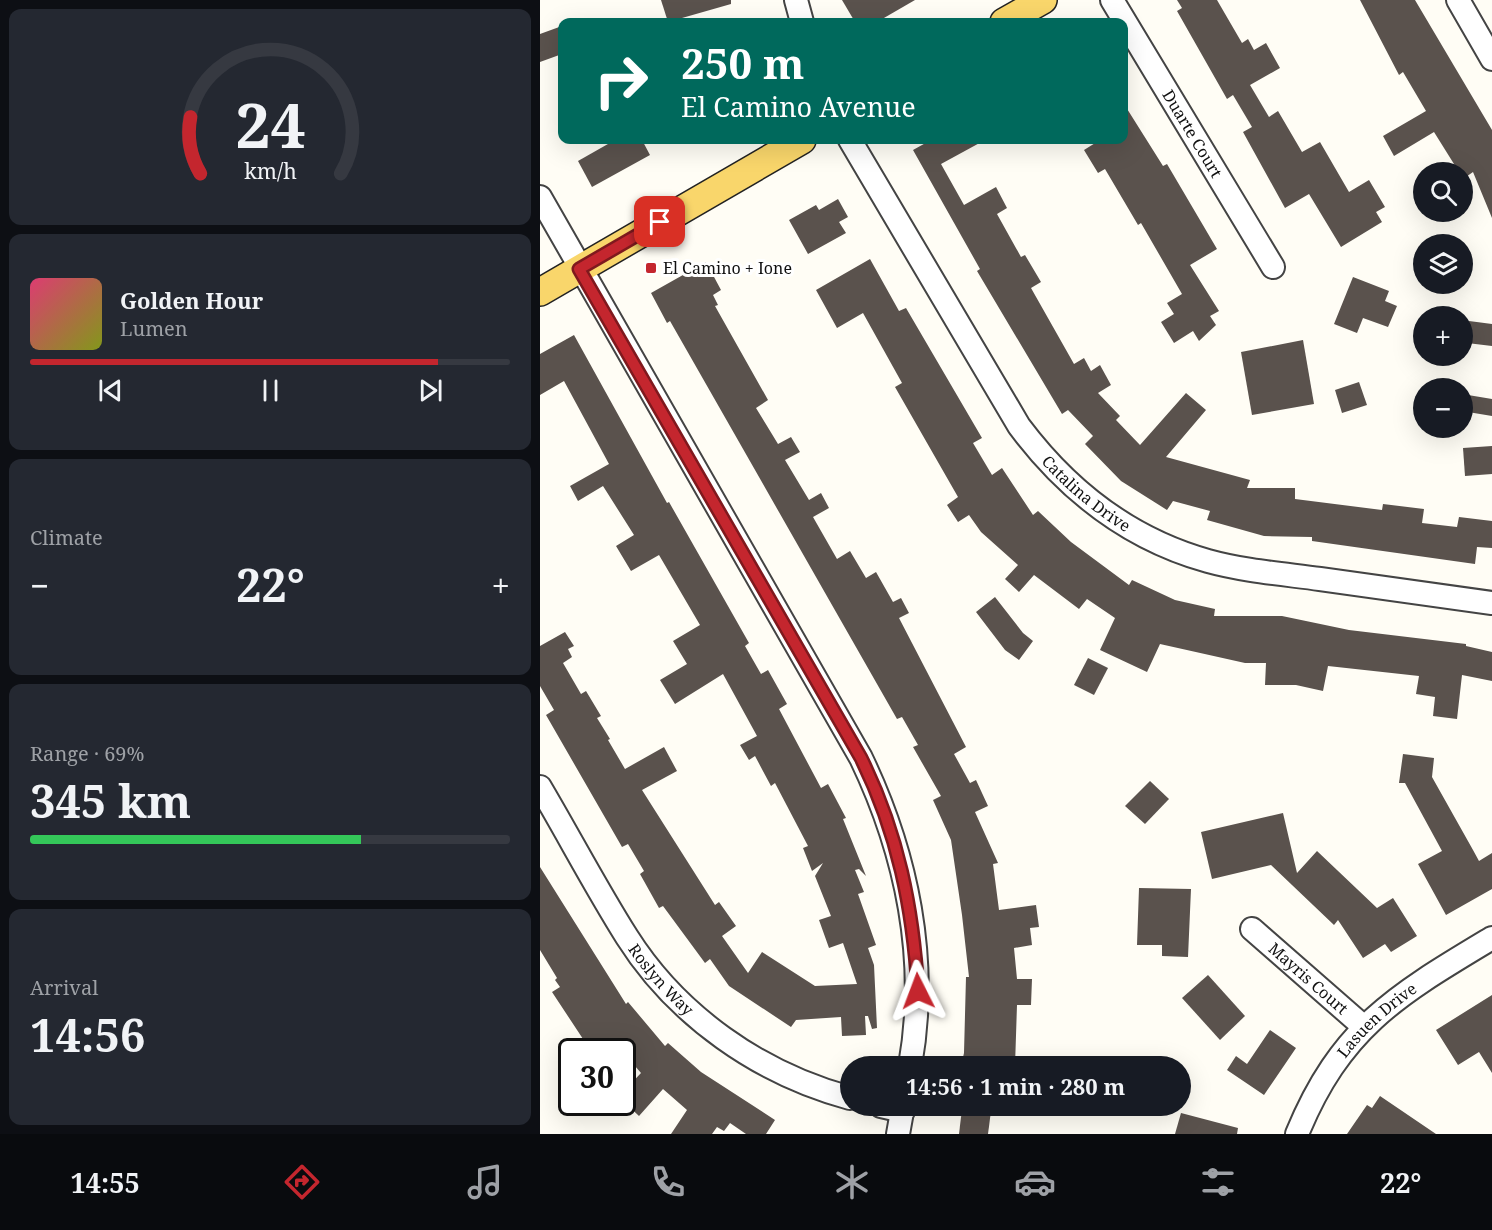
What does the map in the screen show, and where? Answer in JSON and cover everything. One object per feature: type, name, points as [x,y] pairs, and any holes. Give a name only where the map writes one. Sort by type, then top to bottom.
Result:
[{"type":"main road","points":[[1011,18],[1043,0]]},
{"type":"main road","points":[[540,292],[795,144]]},
{"type":"street","points":[[796,0],[801,18]]},
{"type":"street","name":"Duarte Court","points":[[1112,0],[1123,18]]},
{"type":"street","points":[[1458,0],[1492,59]]},
{"type":"street","name":"Duarte Court","points":[[1128,27],[1273,267]]},
{"type":"street","name":"Catalina Drive","points":[[852,144],[1019,426],[1039,453],[1075,490],[1102,511],[1146,537],[1209,562],[1492,603]]},
{"type":"street","points":[[540,197],[579,269],[861,758],[876,789],[894,838],[907,888],[915,939],[918,991],[911,1056]]},
{"type":"street","name":"Roslyn Way","points":[[540,787],[627,938],[678,999],[739,1049],[774,1069],[810,1085],[840,1095]]},
{"type":"street","name":"Mayris Court","points":[[1252,929],[1364,1027]]},
{"type":"street","name":"Lasuen Drive","points":[[1297,1134],[1323,1080],[1364,1027],[1416,983],[1492,939]]},
{"type":"street","points":[[897,1116],[898,1134]]},
{"type":"building","points":[[661,0],[731,0],[731,4],[682,18],[667,18]]},
{"type":"building","points":[[842,0],[915,0],[884,18],[853,18]]},
{"type":"building","points":[[1177,0],[1217,0],[1242,43],[1248,39],[1254,50],[1266,43],[1280,68],[1250,85],[1269,117],[1278,111],[1302,152],[1320,142],[1349,192],[1369,180],[1385,207],[1376,212],[1382,222],[1341,247],[1309,194],[1285,208],[1243,132],[1252,127],[1233,95],[1227,99],[1177,11],[1182,8]]},
{"type":"building","points":[[1360,0],[1415,0],[1492,130],[1492,218],[1473,172],[1473,162],[1453,162],[1434,132],[1394,156],[1383,136],[1426,111],[1403,72],[1399,75]]},
{"type":"building","points":[[558,27],[558,55],[540,62],[540,34]]},
{"type":"building","points":[[1128,110],[1163,166],[1167,164],[1217,249],[1190,265],[1219,311],[1210,316],[1216,325],[1199,341],[1193,331],[1174,343],[1161,322],[1174,314],[1167,303],[1182,294],[1141,223],[1138,225],[1105,169],[1098,173],[1084,150],[1094,144],[1128,144]]},
{"type":"building","points":[[608,144],[644,144],[650,155],[592,187],[578,161]]},
{"type":"building","points":[[924,144],[978,144],[941,164],[964,205],[996,187],[1007,208],[997,214],[1021,257],[1025,255],[1041,282],[1031,288],[1074,364],[1084,358],[1091,371],[1100,365],[1111,385],[1098,393],[1120,416],[1116,420],[1140,445],[1186,393],[1206,410],[1166,457],[1250,480],[1247,488],[1295,488],[1295,499],[1382,510],[1383,504],[1424,509],[1422,523],[1457,527],[1459,517],[1492,521],[1492,548],[1477,547],[1475,564],[1312,541],[1312,537],[1264,536],[1207,520],[1210,511],[1173,501],[1167,510],[1121,481],[1085,444],[1093,436],[1068,410],[1062,414],[977,271],[980,269],[913,150]]},
{"type":"building","points":[[838,199],[848,217],[839,222],[846,233],[808,254],[789,220],[816,205],[819,210]]},
{"type":"building","points":[[870,259],[899,311],[906,308],[982,438],[973,443],[992,475],[1002,468],[1033,515],[1038,511],[1071,542],[1129,585],[1132,580],[1175,600],[1215,609],[1214,616],[1282,616],[1349,630],[1466,644],[1466,646],[1492,652],[1492,681],[1462,675],[1457,719],[1433,716],[1435,697],[1416,694],[1419,676],[1328,666],[1323,691],[1296,685],[1265,685],[1266,663],[1245,663],[1160,644],[1147,672],[1100,650],[1115,618],[1087,599],[1079,609],[1034,575],[1019,592],[1005,579],[1018,565],[981,532],[969,515],[958,522],[947,505],[958,497],[895,387],[902,383],[863,313],[837,328],[816,290]]},
{"type":"building","points":[[706,262],[721,290],[713,295],[718,305],[715,306],[768,400],[756,408],[778,444],[791,437],[800,452],[785,460],[809,500],[821,493],[829,508],[813,517],[837,559],[850,551],[866,578],[876,572],[893,602],[901,598],[909,613],[899,618],[966,747],[954,754],[970,783],[976,780],[988,806],[975,812],[998,863],[993,864],[999,910],[1036,905],[1039,927],[1030,928],[1032,945],[1014,948],[1017,979],[1032,979],[1031,1005],[1017,1005],[1015,1056],[963,1056],[966,977],[969,977],[951,840],[933,800],[941,796],[913,747],[918,745],[902,717],[897,719],[670,321],[667,323],[651,293]]},
{"type":"building","points":[[1353,277],[1389,291],[1385,301],[1397,306],[1388,327],[1363,318],[1357,333],[1334,324]]},
{"type":"building","points":[[1473,322],[1492,324],[1492,346],[1473,344]]},
{"type":"building","points":[[574,335],[667,503],[669,502],[749,643],[745,646],[761,674],[768,670],[787,704],[779,709],[821,788],[828,784],[846,818],[843,819],[866,876],[859,869],[855,870],[864,892],[858,894],[876,945],[868,948],[874,965],[877,1028],[872,1029],[868,1016],[865,1016],[866,1035],[842,1036],[841,1017],[796,1020],[791,1027],[729,986],[710,959],[705,963],[663,906],[659,908],[640,874],[644,871],[628,844],[622,847],[546,715],[554,710],[540,686],[540,646],[565,632],[574,646],[568,649],[572,657],[563,663],[581,694],[586,691],[601,716],[597,718],[625,769],[664,747],[677,771],[642,790],[715,905],[719,902],[736,926],[722,936],[748,973],[762,952],[815,986],[857,984],[843,943],[829,948],[819,920],[831,916],[815,876],[823,863],[812,871],[803,848],[808,846],[775,783],[771,786],[755,756],[749,760],[740,745],[757,736],[723,674],[675,704],[660,680],[687,664],[673,641],[700,625],[659,555],[631,571],[616,546],[634,535],[603,486],[578,501],[570,486],[609,464],[564,381],[540,395],[540,354]]},
{"type":"building","points":[[1303,340],[1314,404],[1252,415],[1241,352]]},
{"type":"building","points":[[1359,382],[1367,405],[1342,413],[1335,390]]},
{"type":"building","points":[[1473,396],[1492,399],[1492,416],[1473,413]]},
{"type":"building","points":[[1492,446],[1492,474],[1465,476],[1463,448]]},
{"type":"building","points":[[995,597],[1023,633],[1033,641],[1019,660],[1005,650],[976,612]]},
{"type":"building","points":[[1088,658],[1108,668],[1094,695],[1074,685]]},
{"type":"building","points":[[1403,754],[1434,758],[1432,777],[1479,861],[1492,853],[1492,889],[1446,915],[1418,864],[1442,851],[1405,783],[1399,783]]},
{"type":"building","points":[[1150,781],[1169,799],[1145,824],[1125,806]]},
{"type":"building","points":[[1283,813],[1297,873],[1317,851],[1377,908],[1393,898],[1417,936],[1391,952],[1385,944],[1363,958],[1338,920],[1334,925],[1271,865],[1212,879],[1201,832]]},
{"type":"building","points":[[540,867],[626,1004],[628,1002],[665,1046],[668,1043],[701,1072],[775,1120],[766,1134],[746,1134],[730,1123],[724,1131],[717,1127],[712,1134],[671,1134],[687,1110],[663,1089],[639,1116],[636,1113],[636,1078],[641,1073],[636,1067],[636,1038],[582,1038],[552,992],[560,987],[540,950]]},
{"type":"building","points":[[1139,888],[1191,889],[1188,957],[1162,956],[1162,945],[1137,945]]},
{"type":"building","points":[[1208,975],[1245,1016],[1220,1040],[1182,998]]},
{"type":"building","points":[[1492,995],[1492,1073],[1479,1052],[1458,1065],[1436,1030]]},
{"type":"building","points":[[1270,1030],[1296,1048],[1264,1095],[1227,1070],[1236,1056],[1247,1064]]},
{"type":"building","points":[[1380,1096],[1436,1134],[1347,1134],[1367,1105],[1372,1108]]},
{"type":"building","points":[[961,1116],[990,1116],[988,1134],[959,1134]]},
{"type":"building","points":[[1180,1116],[1191,1116],[1238,1128],[1237,1134],[1175,1134]]},
{"type":"place","name":"El Camino + Ione","points":[[651,268]]},
{"type":"route","points":[[660,222],[579,269],[861,758],[876,789],[894,838],[907,888],[915,939],[918,991]]}]
